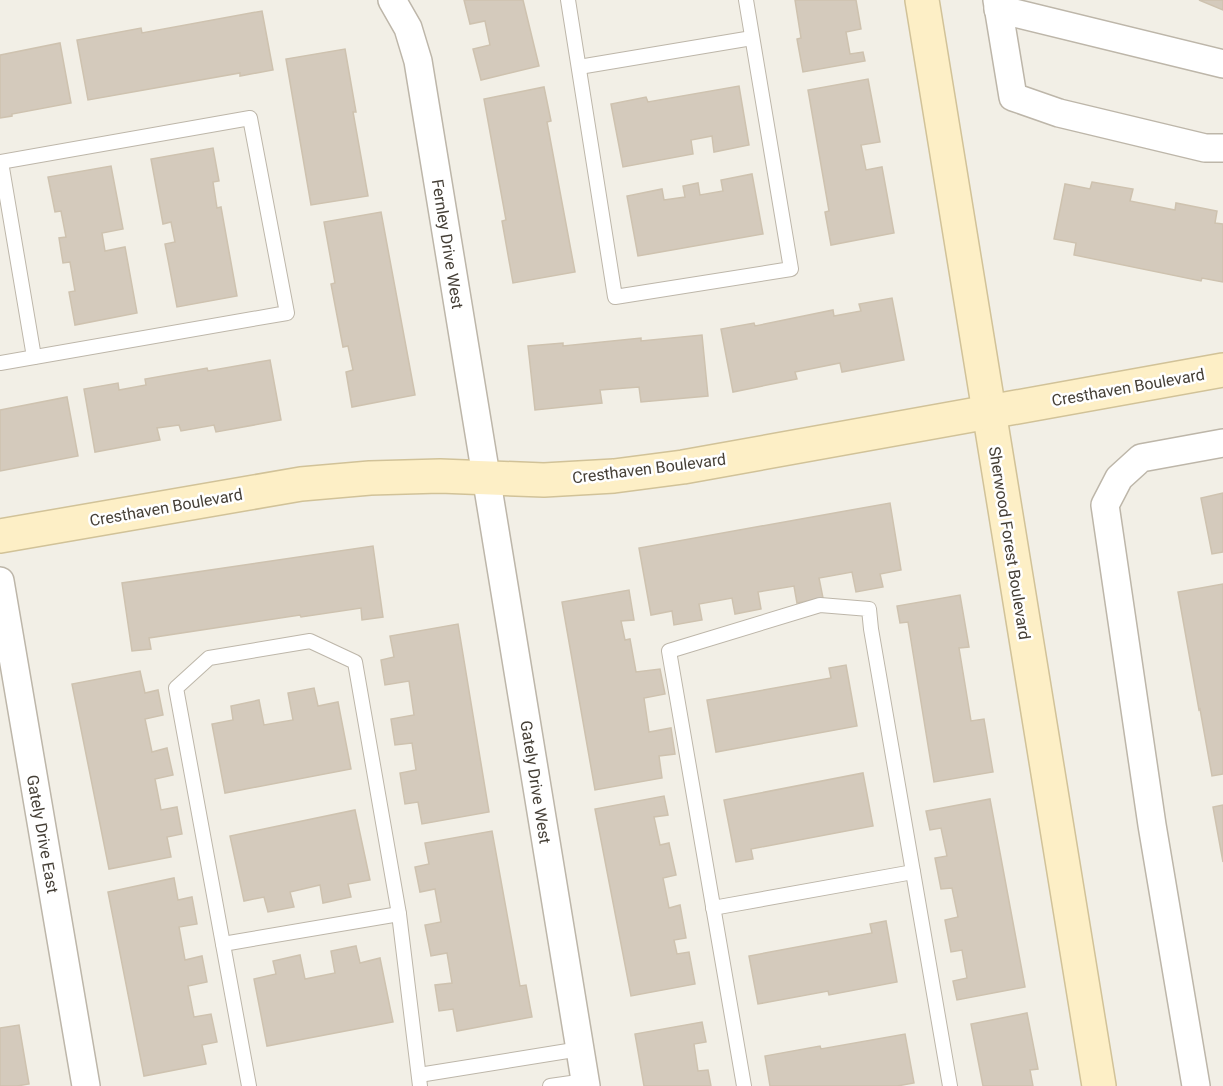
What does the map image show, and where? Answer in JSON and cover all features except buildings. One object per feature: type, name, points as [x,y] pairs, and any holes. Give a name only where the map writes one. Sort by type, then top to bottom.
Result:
[{"type":"street","name":"Sherwood Forest Boulevard","points":[[922,0],[1099,1086]]},
{"type":"street","points":[[1223,64],[997,5],[1013,98],[1059,113],[1205,148],[1223,147]]},
{"type":"street","name":"Fernley Drive West","points":[[396,6],[411,36],[418,61],[486,479]]},
{"type":"street","name":"Cresthaven Boulevard","points":[[0,536],[301,484],[370,477],[440,476],[544,480],[614,476],[683,467],[1223,370]]},
{"type":"street","points":[[1196,1086],[1152,825],[1105,505],[1119,478],[1141,458],[1223,443]]},
{"type":"street","name":"Gately Drive West","points":[[486,479],[585,1083]]},
{"type":"street","name":"Gately Drive East","points":[[0,581],[86,1086]]},
{"type":"lane","points":[[568,0],[615,297],[791,269],[746,0]]},
{"type":"lane","points":[[579,67],[752,38]]},
{"type":"lane","points":[[0,363],[287,313],[250,118],[0,162],[34,357]]},
{"type":"lane","points":[[744,1086],[669,651],[820,605],[869,609],[950,1086]]},
{"type":"lane","points":[[249,1086],[176,688],[209,658],[310,641],[355,662],[399,914],[419,1081],[580,1049]]},
{"type":"lane","points":[[713,908],[913,872]]},
{"type":"lane","points":[[223,944],[399,914]]},
{"type":"lane","points":[[550,1086],[585,1083]]}]
